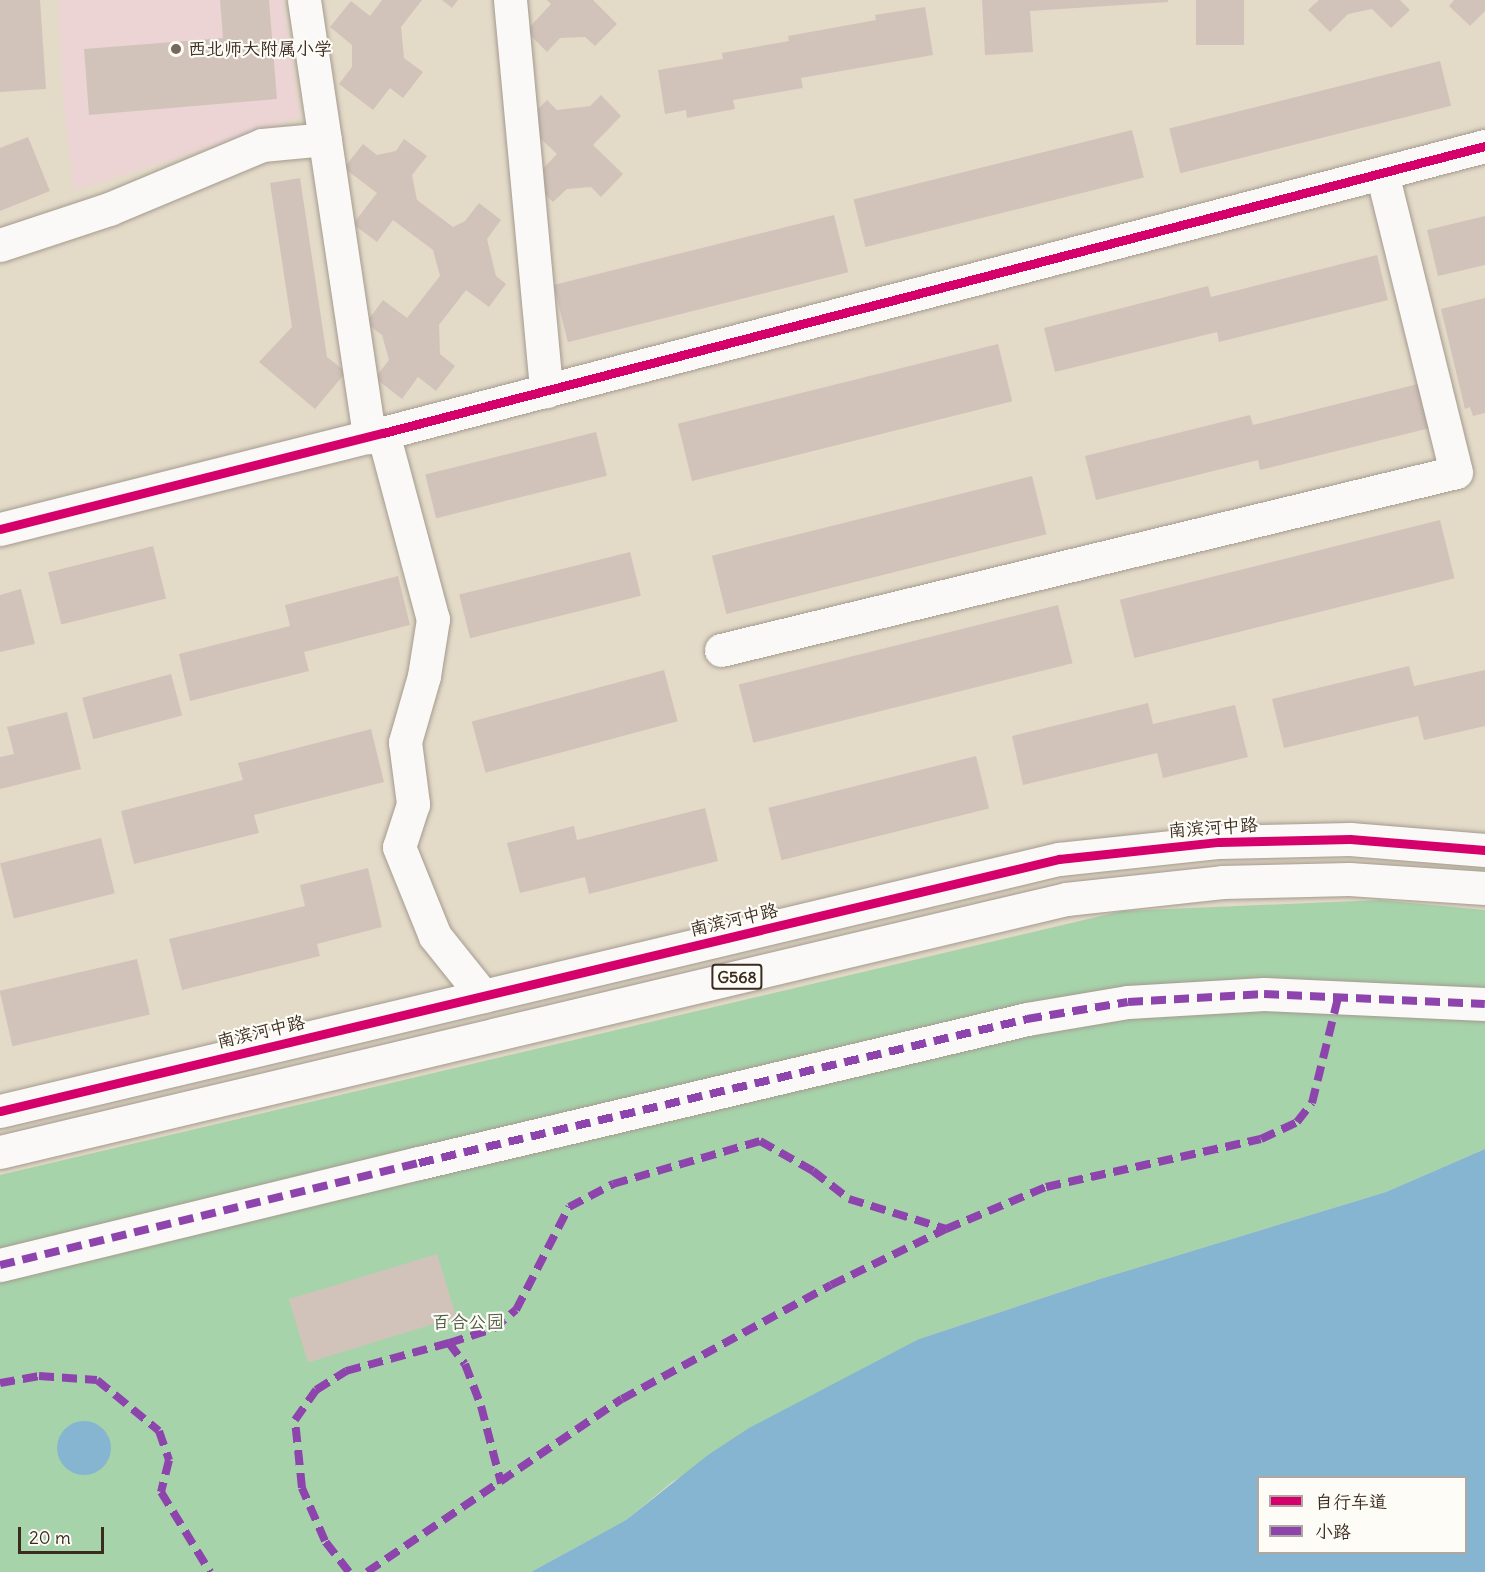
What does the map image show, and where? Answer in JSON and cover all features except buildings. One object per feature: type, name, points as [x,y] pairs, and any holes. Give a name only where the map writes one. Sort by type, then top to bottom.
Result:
[{"type":"main road","points":[[304,0],[325,139],[376,435],[433,619],[424,676],[405,742],[413,804],[399,847],[435,936],[483,996]]},
{"type":"main road","points":[[510,0],[546,391]]},
{"type":"main road","points":[[0,245],[109,210],[262,145],[325,139]]},
{"type":"main road","points":[[0,529],[376,435],[1485,146]]},
{"type":"main road","points":[[721,650],[1456,472],[1382,173]]},
{"type":"main road","name":"南滨河中路","points":[[0,1111],[1059,859],[1219,842],[1350,839],[1485,850]]},
{"type":"main road","name":"G568","points":[[0,1152],[1066,899],[1222,882],[1349,879],[1485,888]]},
{"type":"main road","points":[[0,1265],[419,1162],[1027,1019],[1128,1002],[1264,994],[1485,1004]]},
{"type":"shaded area","name":"西北师大附属小学","points":[[59,0],[283,0],[300,117],[74,191],[63,98]]},
{"type":"green space","name":"百合公园","points":[[1380,900],[1485,910],[1485,1149],[1386,1192],[1100,1279],[919,1339],[672,1482],[626,1520],[531,1572],[0,1572],[0,1175],[1122,911]]},
{"type":"water","points":[[1485,1149],[1485,1572],[531,1572],[626,1520],[708,1455],[749,1428],[919,1339],[1100,1279],[1386,1192]]},
{"type":"water","points":[[79,1421],[89,1421],[99,1425],[107,1433],[111,1448],[107,1463],[99,1471],[89,1475],[79,1475],[69,1471],[61,1463],[57,1453],[57,1443],[61,1433],[69,1425]]},
{"type":"marked path","points":[[0,1265],[1027,1019],[1128,1002],[1264,994],[1485,1004]]},
{"type":"marked path","points":[[367,1572],[622,1399],[831,1285],[946,1229],[1046,1187],[1261,1139],[1297,1122],[1312,1103],[1338,998]]},
{"type":"marked path","points":[[449,1343],[493,1329],[516,1310],[569,1207],[613,1184],[760,1141],[813,1171],[849,1199],[946,1229]]},
{"type":"marked path","points":[[349,1572],[325,1541],[302,1488],[295,1420],[316,1390],[346,1371],[449,1343],[465,1364],[481,1406],[501,1483]]},
{"type":"marked path","points":[[0,1383],[39,1376],[97,1380],[159,1431],[169,1460],[161,1492],[210,1572]]},
{"type":"cycle path","points":[[0,529],[383,433],[1485,146]]},
{"type":"cycle path","points":[[0,1111],[1059,859],[1219,842],[1350,839],[1485,850]]},
{"type":"place","name":"西北师大附属小学","points":[[176,49]]}]
